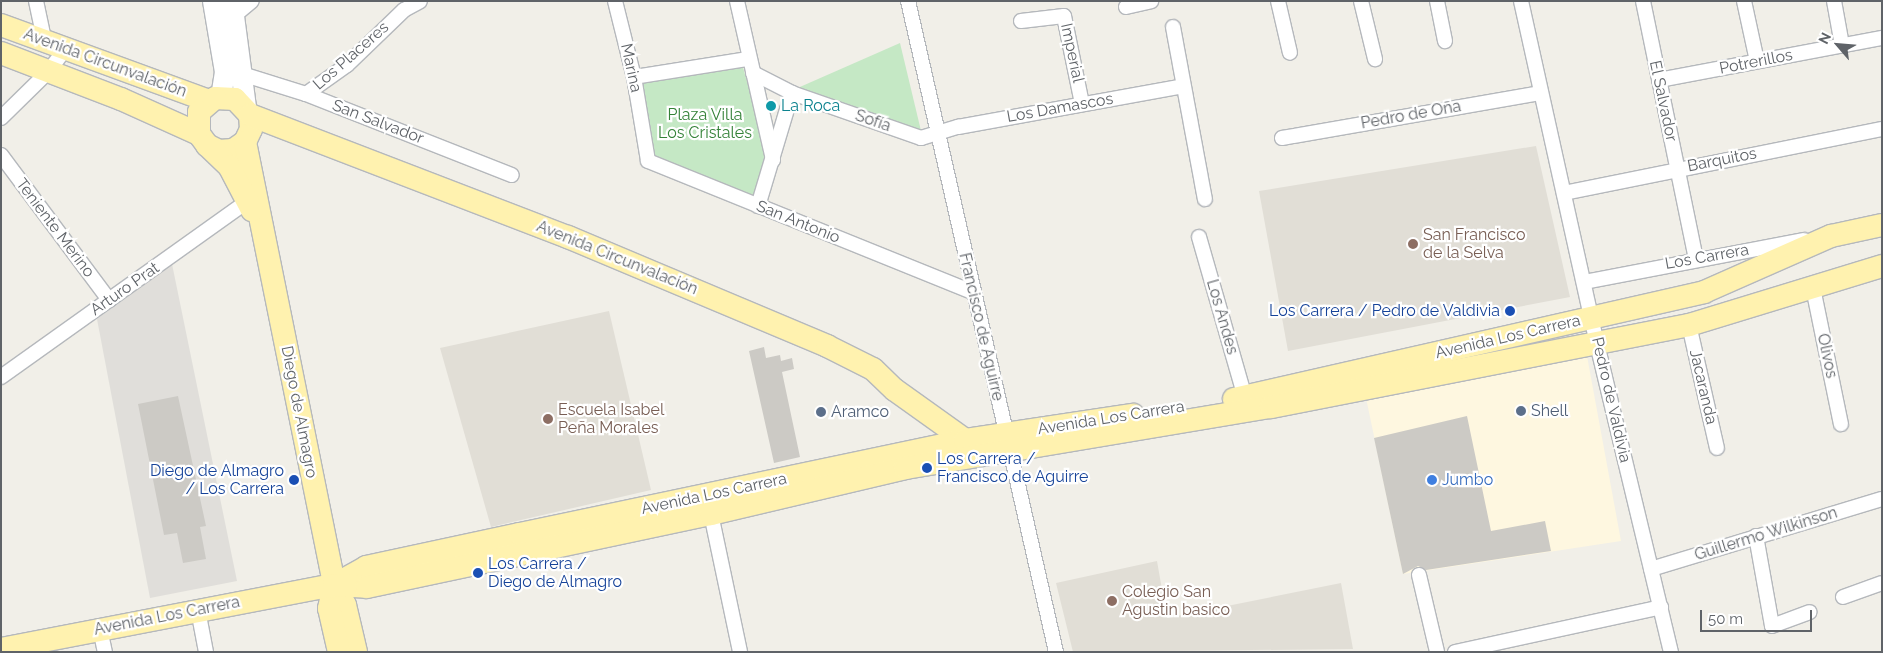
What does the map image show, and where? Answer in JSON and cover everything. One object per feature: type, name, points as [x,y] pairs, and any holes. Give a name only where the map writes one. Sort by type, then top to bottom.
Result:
[{"type":"main road","points":[[213,1],[224,72],[215,99]]},
{"type":"main road","points":[[233,9],[251,129],[245,142]]},
{"type":"main road","name":"Avenida Circunvalación","points":[[1,25],[215,99],[235,99],[248,111],[568,237],[827,346],[873,369],[895,390],[965,440]]},
{"type":"main road","name":"Avenida Circunvalación","points":[[1,53],[121,99],[227,152],[245,142]]},
{"type":"main road","name":"Avenida Circunvalación","points":[[203,140],[200,112],[215,99]]},
{"type":"main road","name":"Diego de Almagro","points":[[203,140],[229,166],[248,201],[265,240]]},
{"type":"main road","name":"Diego de Almagro","points":[[245,142],[334,585],[345,605],[356,652]]},
{"type":"main road","name":"Avenida Los Carrera","points":[[1,649],[334,585],[367,588],[711,514],[1008,442],[1245,397],[1704,292],[1831,236],[1882,224]]},
{"type":"main road","name":"Avenida Los Carrera","points":[[334,585],[366,568],[965,440],[1008,442],[1271,408],[1689,326],[1882,266]]},
{"type":"main road","name":"Diego de Almagro","points":[[334,585],[329,608],[339,652]]},
{"type":"street","points":[[36,1],[44,40]]},
{"type":"street","points":[[233,9],[252,1]]},
{"type":"street","name":"Los Placeres","points":[[306,94],[347,64],[404,10],[420,1]]},
{"type":"street","name":"Marina","points":[[615,1],[634,77],[643,136]]},
{"type":"street","points":[[737,1],[748,59],[773,160]]},
{"type":"street","name":"Francisco de Aguirre","points":[[908,1],[1056,652]]},
{"type":"street","points":[[1126,7],[1151,1]]},
{"type":"street","points":[[1278,1],[1290,53]]},
{"type":"street","points":[[1361,1],[1375,59]]},
{"type":"street","points":[[1437,1],[1445,41]]},
{"type":"street","name":"Pedro de Valdivia","points":[[1521,1],[1597,344],[1671,652]]},
{"type":"street","name":"El Salvador","points":[[1643,1],[1696,258]]},
{"type":"street","points":[[1744,1],[1756,61]]},
{"type":"street","points":[[1834,1],[1842,45]]},
{"type":"street","name":"Imperial","points":[[1021,21],[1064,16],[1082,104]]},
{"type":"street","points":[[1173,27],[1205,199]]},
{"type":"street","name":"Potrerillos","points":[[1659,80],[1882,38]]},
{"type":"street","points":[[1,118],[48,72],[66,48]]},
{"type":"street","points":[[634,77],[748,59]]},
{"type":"street","name":"Sofía","points":[[753,73],[792,93],[921,138],[939,135]]},
{"type":"street","name":"San Salvador","points":[[242,74],[306,94],[512,175]]},
{"type":"street","name":"Los Damascos","points":[[939,135],[958,127],[1183,86]]},
{"type":"street","points":[[758,206],[792,93]]},
{"type":"street","name":"Pedro de Oña","points":[[1282,138],[1541,93]]},
{"type":"street","name":"Barquitos","points":[[1564,194],[1677,169],[1882,129]]},
{"type":"street","name":"San Antonio","points":[[643,136],[648,161],[973,292]]},
{"type":"street","name":"Teniente Merino","points":[[1,156],[110,300]]},
{"type":"street","name":"Arturo Prat","points":[[1,377],[248,201]]},
{"type":"street","name":"Los Carrera","points":[[1584,282],[1696,258],[1831,236]]},
{"type":"street","name":"Los Andes","points":[[1199,237],[1245,397]]},
{"type":"street","name":"Olivos","points":[[1813,288],[1841,424]]},
{"type":"street","name":"Jacaranda","points":[[1689,326],[1717,448]]},
{"type":"street","name":"Guillermo Wilkinson","points":[[1651,568],[1882,499]]},
{"type":"street","points":[[711,514],[740,652]]},
{"type":"street","points":[[1756,536],[1772,626],[1810,612]]},
{"type":"street","points":[[1419,575],[1437,652]]},
{"type":"street","points":[[1843,597],[1882,583]]},
{"type":"street","points":[[1455,652],[1660,607]]},
{"type":"street","points":[[198,610],[206,652]]},
{"type":"street","points":[[100,629],[105,652]]},
{"type":"shaded area","name":"San Francisco de la Selva","points":[[1536,146],[1570,297],[1288,351],[1259,191]]},
{"type":"shaded area","points":[[172,264],[237,581],[150,598],[97,319]]},
{"type":"shaded area","name":"Escuela Isabel Peña Morales","points":[[609,311],[651,490],[491,527],[440,348]]},
{"type":"shaded area","points":[[1587,356],[1621,541],[1403,574],[1366,398]]},
{"type":"shaded area","name":"Colegio San Agustin basico","points":[[1157,561],[1167,618],[1341,583],[1353,649],[1073,652],[1056,583]]},
{"type":"green space","points":[[900,43],[922,135],[793,90]]},
{"type":"green space","name":"Plaza Villa Los Cristales","points":[[742,64],[770,161],[754,201],[653,157],[640,83]]},
{"type":"building","points":[[764,347],[766,358],[780,355],[781,361],[792,358],[794,369],[782,372],[800,457],[774,463],[749,351]]},
{"type":"building","points":[[178,396],[206,526],[200,527],[206,559],[183,563],[177,533],[164,535],[138,404]]},
{"type":"building","name":"Jumbo","points":[[1467,416],[1491,531],[1545,521],[1551,551],[1426,570],[1418,566],[1403,574],[1374,438]]},
{"type":"place","name":"La Roca","points":[[771,106]]},
{"type":"place","name":"San Francisco de la Selva","points":[[1413,244]]},
{"type":"place","name":"Los Carrera / Pedro de Valdivia","points":[[1510,311]]},
{"type":"place","name":"Shell","points":[[1521,411]]},
{"type":"place","name":"Aramco","points":[[821,412]]},
{"type":"place","name":"Escuela Isabel Peña Morales","points":[[548,419]]},
{"type":"place","name":"Los Carrera / Francisco de Aguirre","points":[[927,468]]},
{"type":"place","name":"Diego de Almagro / Los Carrera","points":[[294,480]]},
{"type":"place","name":"Jumbo","points":[[1432,480]]},
{"type":"place","name":"Los Carrera / Diego de Almagro","points":[[478,573]]},
{"type":"place","name":"Colegio San Agustin basico","points":[[1112,601]]}]
